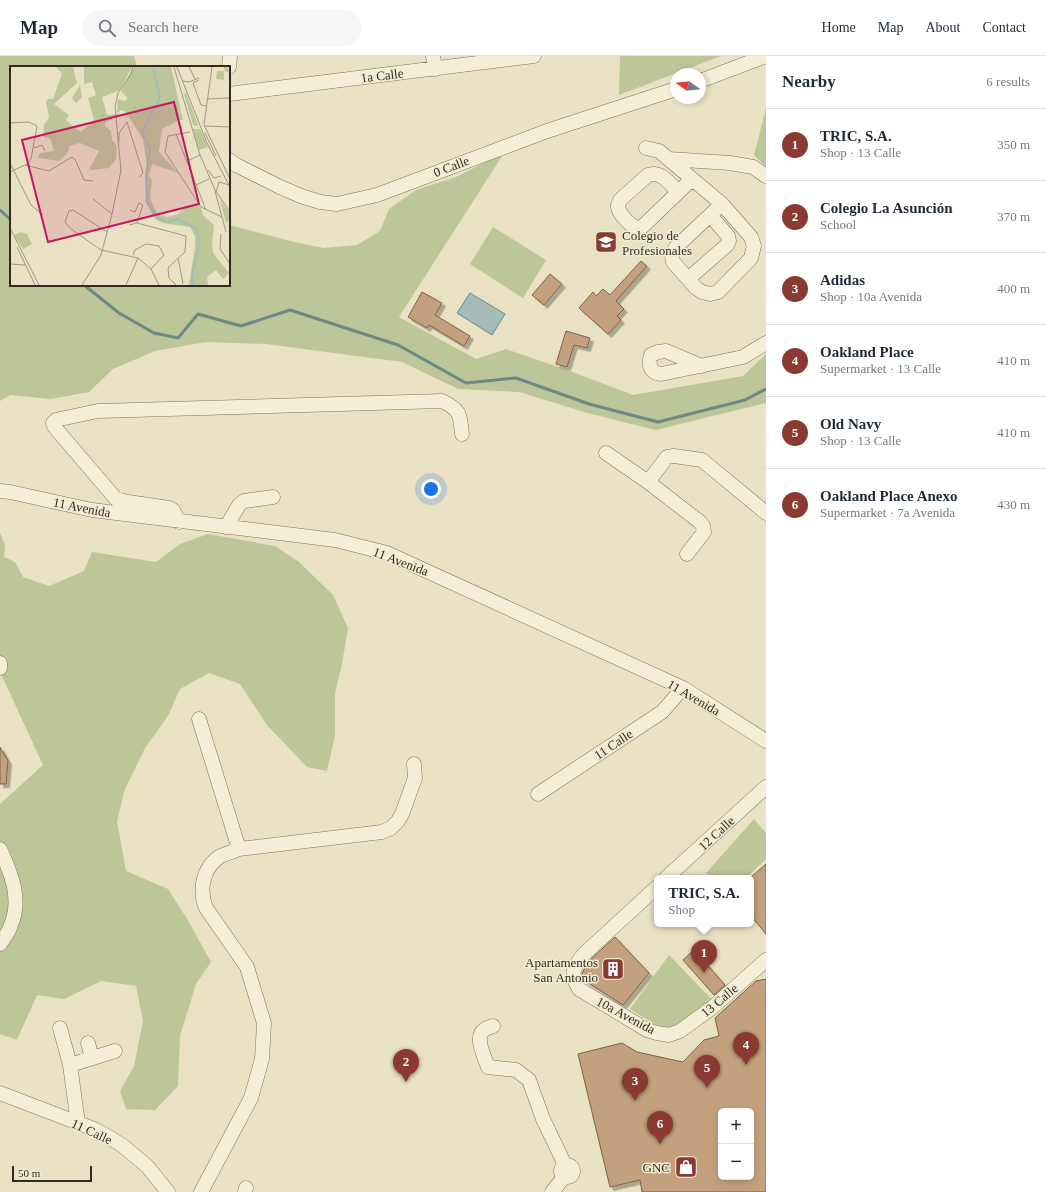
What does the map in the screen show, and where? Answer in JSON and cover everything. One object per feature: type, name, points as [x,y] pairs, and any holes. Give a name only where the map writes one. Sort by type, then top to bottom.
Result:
[{"type":"street","points":[[229,66],[230,56]]},
{"type":"street","name":"1a Calle","points":[[230,94],[434,62],[534,56]]},
{"type":"street","points":[[706,79],[766,56]]},
{"type":"street","name":"0 Calle","points":[[230,161],[280,187],[301,196],[320,202],[337,204],[377,195],[547,131],[670,91]]},
{"type":"street","points":[[646,148],[659,151],[670,159],[722,204],[751,236],[754,246],[751,258],[718,292],[710,294],[702,292],[688,279],[674,262],[672,255],[676,247],[722,204]]},
{"type":"street","points":[[670,159],[730,163],[753,167],[766,176]]},
{"type":"street","points":[[678,192],[692,179]]},
{"type":"street","points":[[688,279],[730,241],[728,236],[710,215]]},
{"type":"street","points":[[702,366],[743,357],[766,343]]},
{"type":"street","points":[[178,522],[174,510],[169,508],[116,499],[57,430],[53,423],[60,419],[98,412],[442,401],[452,406],[460,414],[462,434]]},
{"type":"street","points":[[606,453],[648,482],[700,522],[703,526],[704,532],[687,554]]},
{"type":"street","points":[[648,482],[667,457],[674,456],[702,460],[766,513]]},
{"type":"street","name":"11 Avenida","points":[[0,491],[92,510],[178,522],[335,540],[387,553],[683,688],[766,740]]},
{"type":"street","points":[[226,527],[239,504],[244,501],[273,497]]},
{"type":"street","points":[[0,663],[0,668]]},
{"type":"street","name":"11 Calle","points":[[538,794],[662,712],[683,688]]},
{"type":"street","points":[[199,719],[239,849]]},
{"type":"street","points":[[201,1192],[251,1098],[262,1059],[264,1023],[248,966],[206,908],[202,895],[203,881],[209,867],[219,857],[239,849],[382,832],[391,828],[402,814],[415,778],[414,764]]},
{"type":"street","name":"12 Calle","points":[[669,875],[766,787]]},
{"type":"street","points":[[0,849],[12,874],[16,901],[11,925],[0,944]]},
{"type":"street","name":"10a Avenida","points":[[654,889],[584,954],[576,964],[574,981],[579,989],[647,1030],[669,1035]]},
{"type":"street","name":"13 Calle","points":[[669,1035],[680,1032],[713,1007],[766,960]]},
{"type":"street","points":[[493,1026],[483,1030],[480,1034],[479,1040],[488,1067],[516,1070],[528,1080],[564,1171],[552,1192]]},
{"type":"street","points":[[60,1028],[70,1065],[78,1123]]},
{"type":"street","points":[[88,1043],[92,1058]]},
{"type":"street","points":[[70,1065],[114,1051]]},
{"type":"street","name":"11 Calle","points":[[0,1093],[99,1132],[123,1146],[147,1166],[168,1192]]},
{"type":"green space","points":[[0,56],[134,56],[137,66],[10,66],[10,286],[230,286],[230,225],[294,242],[324,248],[357,245],[380,231],[389,209],[416,190],[456,177],[504,153],[399,317],[476,359],[506,349],[633,395],[743,376],[766,354],[766,403],[656,430],[591,414],[519,392],[458,389],[402,362],[266,344],[206,342],[155,351],[113,369],[89,392],[51,399],[10,395],[0,401]]},
{"type":"green space","points":[[620,56],[721,56],[690,68],[670,68],[670,76],[619,95]]},
{"type":"green space","points":[[766,108],[766,167],[754,155]]},
{"type":"green space","points":[[493,227],[546,260],[523,298],[470,264]]},
{"type":"green space","points":[[0,533],[5,545],[4,557],[15,562],[23,577],[49,586],[84,571],[92,552],[156,562],[180,544],[208,534],[275,546],[299,562],[333,595],[348,628],[335,693],[335,736],[327,771],[307,767],[267,725],[240,684],[209,673],[180,689],[168,716],[145,748],[125,789],[117,821],[126,871],[168,889],[189,922],[211,962],[196,984],[180,1036],[178,1086],[155,1110],[126,1109],[120,1091],[134,1066],[143,1021],[136,986],[101,981],[64,999],[37,995],[17,1040],[0,1034],[0,804],[43,765],[0,672]]},
{"type":"green space","points":[[754,819],[766,833],[766,859],[749,875],[708,875],[706,873]]},
{"type":"green space","points":[[669,955],[716,1004],[680,1029],[661,1028],[630,1009]]},
{"type":"water","points":[[470,293],[505,314],[492,335],[457,313]]},
{"type":"building","points":[[641,261],[647,266],[616,301],[624,309],[617,316],[621,320],[608,334],[579,308],[593,292],[596,296],[603,289],[610,295]]},
{"type":"building","points":[[550,274],[562,284],[544,305],[532,295]]},
{"type":"building","points":[[422,292],[442,303],[435,315],[470,336],[464,346],[429,325],[427,328],[408,317]]},
{"type":"building","points":[[566,331],[590,338],[587,348],[574,345],[567,367],[556,364]]},
{"type":"building","points":[[0,747],[8,761],[6,784],[0,784]]},
{"type":"building","points":[[766,864],[766,934],[754,920],[753,875]]},
{"type":"building","name":"Apartamentos San Antonio","points":[[615,937],[649,973],[623,1005],[584,980],[582,974],[590,960]]},
{"type":"building","points":[[694,950],[725,985],[714,995],[683,960]]},
{"type":"building","points":[[766,979],[766,1192],[642,1192],[640,1180],[610,1187],[578,1054],[622,1043],[637,1052],[683,1062],[704,1040],[719,1036],[715,1018],[756,981]]},
{"type":"waterway","points":[[0,210],[10,219]]},
{"type":"waterway","points":[[85,286],[119,313],[154,333],[178,338],[198,314],[241,326],[290,310],[398,345],[466,383],[516,378],[589,404],[658,422],[745,400],[766,389]]},
{"type":"place","name":"Colegio de Profesionales","points":[[606,242]]},
{"type":"place","name":"Apartamentos San Antonio","points":[[613,969]]},
{"type":"place","name":"TRIC, S.A.","points":[[704,973]]},
{"type":"place","name":"Oakland Place","points":[[746,1065]]},
{"type":"place","name":"Colegio La Asunción","points":[[406,1082]]},
{"type":"place","name":"Old Navy","points":[[707,1088]]},
{"type":"place","name":"Adidas","points":[[635,1101]]},
{"type":"place","name":"Oakland Place Anexo","points":[[660,1144]]},
{"type":"place","name":"GNC","points":[[686,1167]]}]
